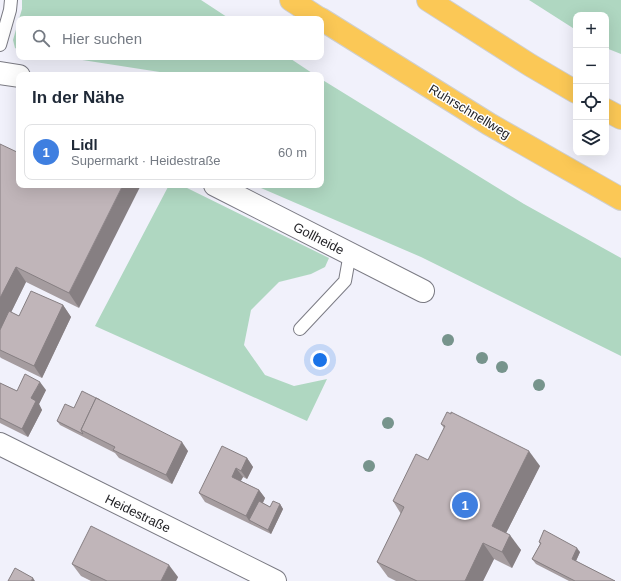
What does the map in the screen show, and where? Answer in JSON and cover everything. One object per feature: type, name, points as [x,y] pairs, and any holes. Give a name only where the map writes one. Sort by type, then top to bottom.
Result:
[{"type":"highway","name":"Ruhrschnellweg","points":[[291,0],[316,16]]},
{"type":"highway","points":[[428,0],[530,65],[573,90]]},
{"type":"highway","name":"Ruhrschnellweg","points":[[324,21],[489,124],[621,199]]},
{"type":"highway","points":[[609,112],[621,118]]},
{"type":"street","points":[[0,73],[16,76]]},
{"type":"street","name":"Gollheide","points":[[221,188],[423,291]]},
{"type":"street","name":"Heidestraße","points":[[0,444],[275,581]]},
{"type":"lane","points":[[0,45],[10,10],[11,0]]},
{"type":"lane","points":[[300,328],[345,281],[350,253]]},
{"type":"green space","points":[[22,0],[201,0],[225,16],[20,16]]},
{"type":"green space","points":[[529,0],[621,0],[621,54],[609,49],[609,12],[573,12],[573,28]]},
{"type":"green space","points":[[16,30],[16,48],[13,40]]},
{"type":"green space","points":[[82,60],[292,60],[310,72],[160,72]]},
{"type":"green space","points":[[324,81],[524,204],[621,258],[621,356],[421,257],[261,188],[324,188]]},
{"type":"green space","points":[[167,188],[187,188],[329,258],[325,267],[311,274],[279,282],[251,310],[244,345],[265,375],[294,386],[327,379],[307,421],[95,326]]},
{"type":"building","points":[[0,144],[16,152],[16,188],[122,188],[69,293],[16,267],[0,298]]},
{"type":"building","points":[[31,291],[63,305],[34,366],[0,350],[0,330],[9,311],[19,316]]},
{"type":"building","points":[[25,374],[40,382],[31,398],[36,401],[22,429],[0,418],[0,383],[17,391]]},
{"type":"building","points":[[82,391],[96,398],[81,430],[83,434],[57,421],[65,404],[74,408]]},
{"type":"building","points":[[96,398],[182,442],[166,475],[113,450],[115,447],[81,430]]},
{"type":"building","points":[[447,412],[451,414],[451,412],[529,451],[492,526],[510,535],[502,552],[483,543],[465,581],[417,581],[377,562],[404,507],[393,501],[416,454],[428,460],[445,426],[441,424]]},
{"type":"building","points":[[222,446],[247,458],[241,471],[236,468],[232,477],[259,490],[246,516],[199,493]]},
{"type":"building","points":[[259,501],[270,507],[273,501],[280,504],[268,530],[249,520]]},
{"type":"building","points":[[91,526],[169,565],[161,581],[107,581],[72,564]]},
{"type":"building","points":[[544,530],[577,548],[572,559],[615,581],[575,581],[532,559],[541,543],[539,542]]},
{"type":"building","points":[[15,568],[33,578],[31,581],[8,581]]},
{"type":"place","name":"Lidl","points":[[465,505]]}]
